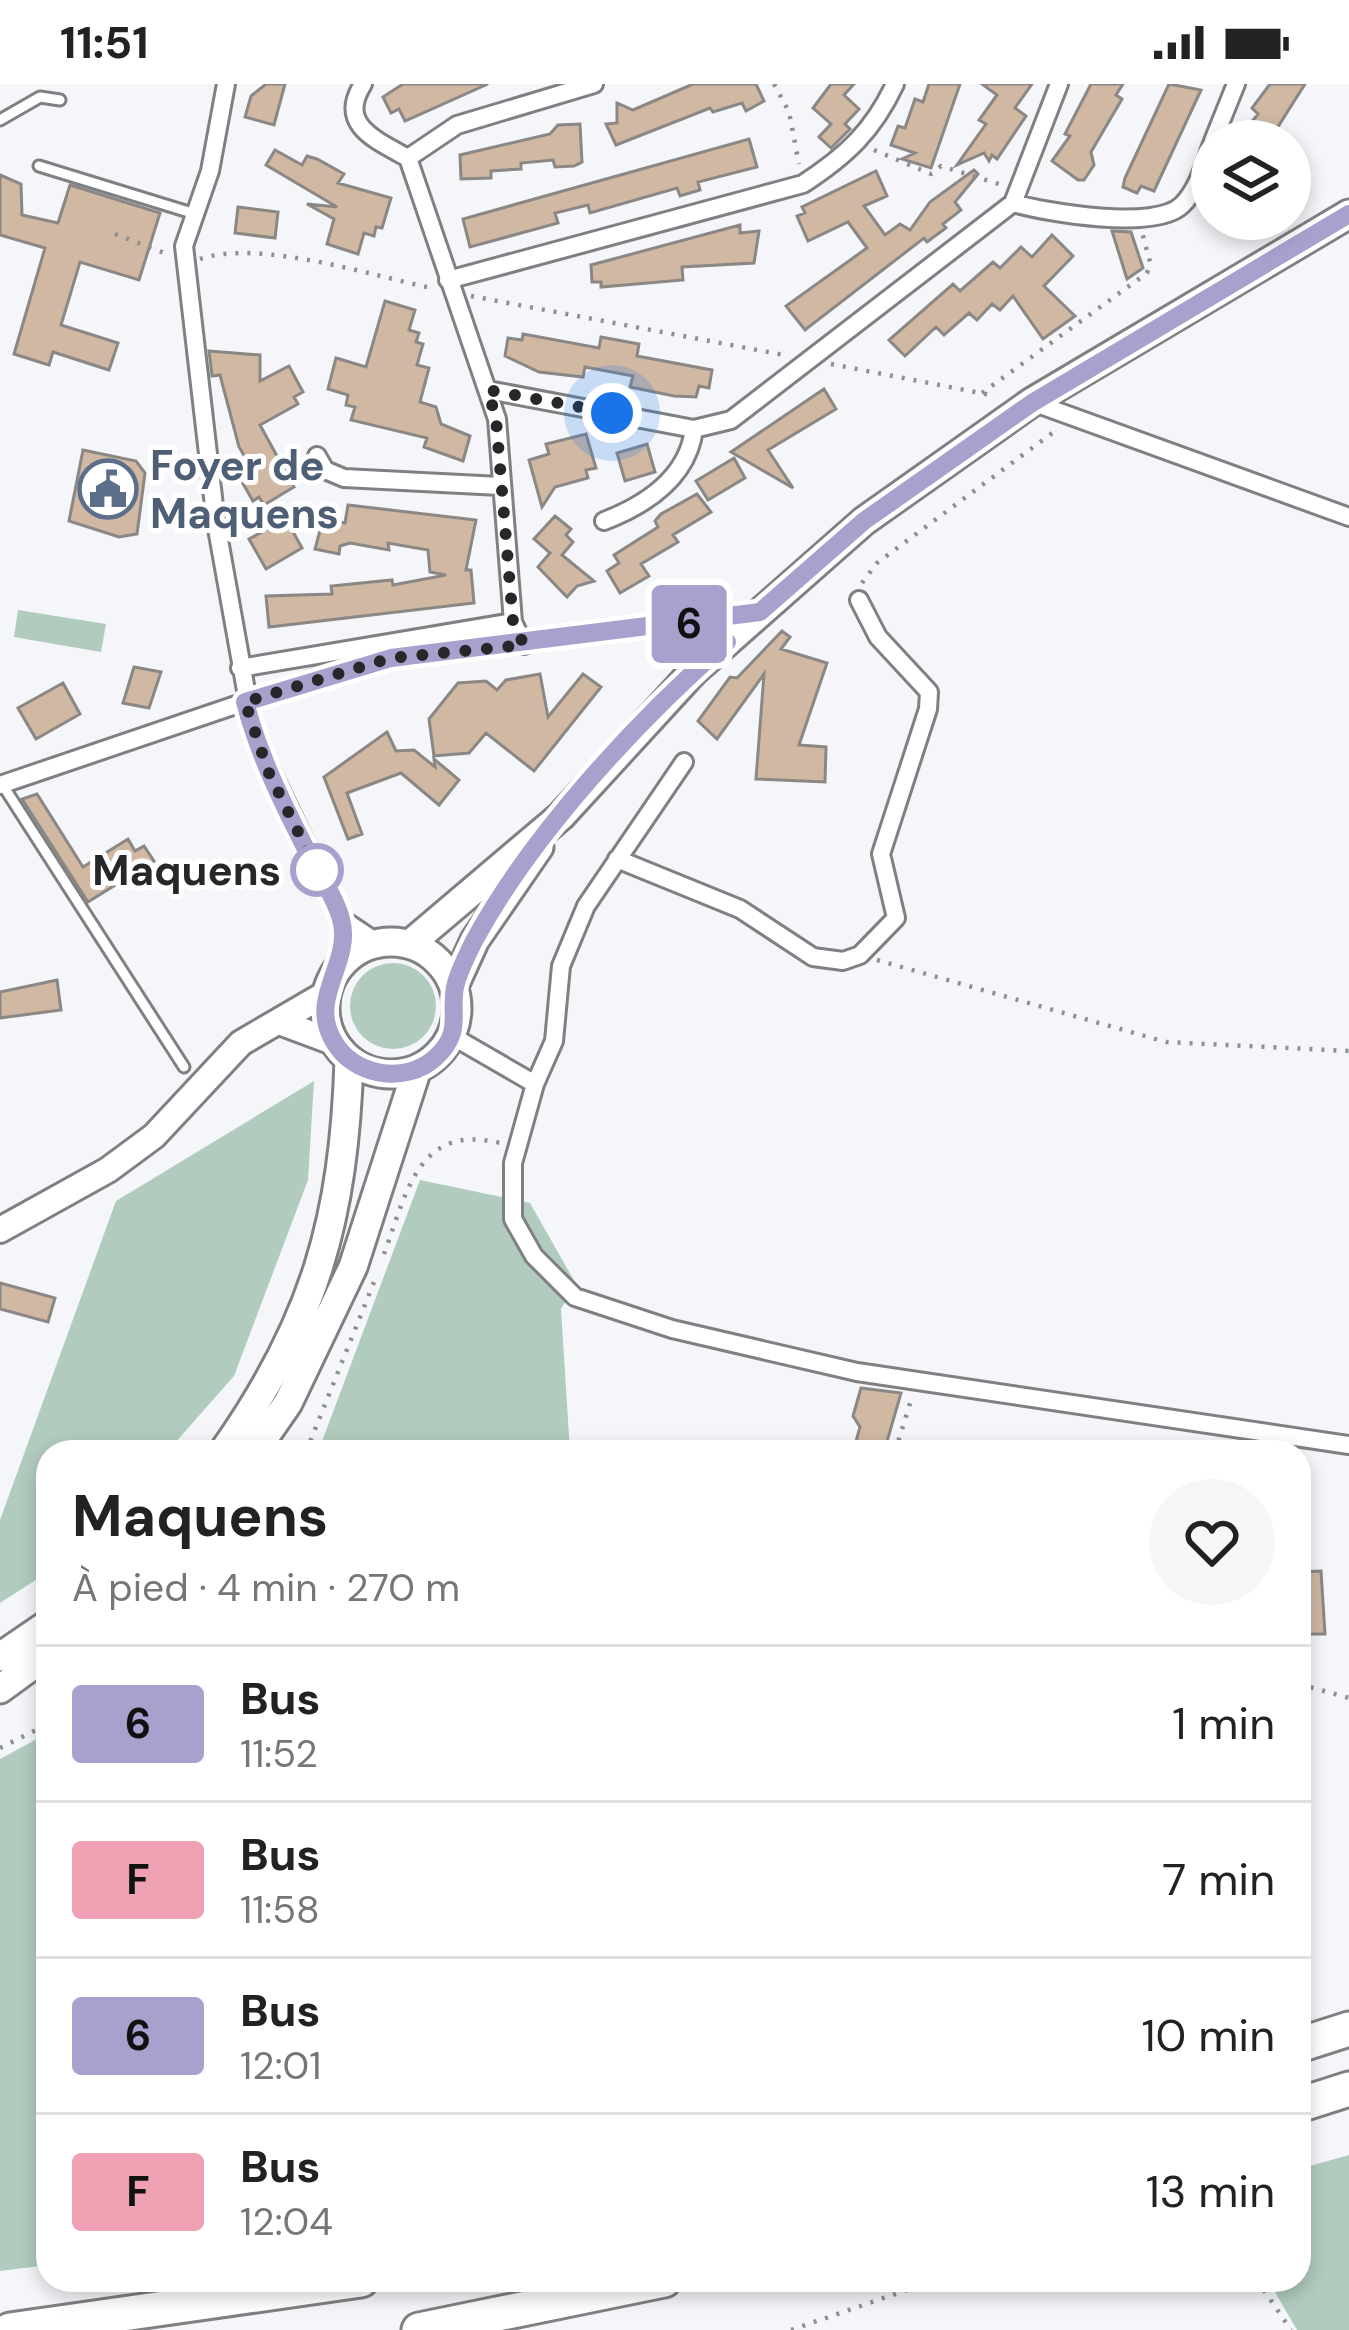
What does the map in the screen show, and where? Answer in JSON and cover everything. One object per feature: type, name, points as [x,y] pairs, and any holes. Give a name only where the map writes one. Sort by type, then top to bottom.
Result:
[{"type":"highway","points":[[1311,2040],[1349,2029]]},
{"type":"highway","points":[[1311,2101],[1349,2090]]},
{"type":"highway","points":[[10,2330],[277,2292]]},
{"type":"highway","points":[[419,2330],[605,2292]]},
{"type":"main road","points":[[410,944],[561,816],[693,672],[844,538],[1032,403],[1349,214]]},
{"type":"main road","points":[[454,986],[475,940],[561,816]]},
{"type":"main road","points":[[0,1231],[138,1148],[242,1043],[283,1023],[325,994],[341,964],[359,949],[410,944],[437,960],[454,986],[458,1011],[452,1036],[439,1054],[417,1069],[371,1072],[341,1051],[283,1023]]},
{"type":"main road","points":[[231,1440],[292,1343],[324,1255],[341,1189],[341,1051],[325,1019],[325,994]]},
{"type":"main road","points":[[262,1440],[288,1403],[353,1267],[417,1069]]},
{"type":"main road","points":[[0,1657],[36,1632]]},
{"type":"main road","points":[[0,1689],[36,1663]]},
{"type":"street","points":[[226,84],[210,171],[192,212],[184,260],[245,702],[268,771],[342,920],[341,964]]},
{"type":"street","points":[[364,84],[353,100],[353,118],[365,134],[409,158],[488,390],[496,419],[513,622],[524,645]]},
{"type":"street","points":[[409,158],[457,125],[595,84]]},
{"type":"street","points":[[450,286],[803,184],[857,144],[879,118],[896,84]]},
{"type":"street","points":[[488,390],[694,429],[731,419],[814,361],[1015,196],[1059,84]]},
{"type":"street","points":[[1222,120],[1236,84]]},
{"type":"street","points":[[1015,196],[1153,219],[1178,209],[1191,193]]},
{"type":"street","points":[[1032,403],[1349,517]]},
{"type":"street","points":[[604,521],[631,511],[677,476],[691,453],[694,429]]},
{"type":"street","points":[[317,456],[325,470],[344,478],[500,486]]},
{"type":"street","points":[[617,859],[740,909],[814,957],[844,961],[860,955],[896,918],[881,854],[929,692],[878,637],[859,600]]},
{"type":"street","points":[[1,784],[391,658],[760,612]]},
{"type":"street","points":[[240,668],[513,622]]},
{"type":"street","points":[[684,761],[586,906],[561,966],[554,1041],[535,1084],[517,1148],[513,1219],[534,1256],[575,1297],[672,1329],[917,1381],[1349,1445]]},
{"type":"street","points":[[342,920],[378,944]]},
{"type":"street","points":[[452,1036],[535,1084]]},
{"type":"lane","points":[[0,120],[40,97],[60,100]]},
{"type":"lane","points":[[39,166],[192,212]]},
{"type":"lane","points":[[1,784],[184,1067]]},
{"type":"path","points":[[774,84],[789,112],[803,184]]},
{"type":"path","points":[[857,144],[931,174],[941,166],[1015,196]]},
{"type":"path","points":[[982,393],[1147,273],[1150,262],[1138,218]]},
{"type":"path","points":[[115,234],[184,260],[220,252],[308,262],[1032,403]]},
{"type":"path","points":[[859,600],[863,579],[877,563],[1074,417]]},
{"type":"path","points":[[860,955],[1166,1042],[1349,1051]]},
{"type":"path","points":[[384,1256],[414,1172],[439,1147],[470,1136],[517,1148]]},
{"type":"path","points":[[311,1440],[376,1277]]},
{"type":"path","points":[[899,1440],[917,1381]]},
{"type":"path","points":[[1311,1687],[1349,1698]]},
{"type":"path","points":[[0,1748],[36,1730]]},
{"type":"path","points":[[791,2330],[900,2292]]},
{"type":"path","points":[[1265,2292],[1291,2330]]},
{"type":"green space","points":[[18,610],[106,624],[101,652],[14,637]]},
{"type":"green space","points":[[393,963],[409,966],[423,976],[433,990],[433,1022],[423,1036],[409,1046],[393,1049],[377,1046],[363,1036],[353,1022],[350,1006],[353,990],[363,976],[377,966]]},
{"type":"green space","points":[[314,1081],[308,1180],[234,1376],[178,1440],[36,1440],[36,1580],[0,1603],[0,1520],[116,1201]]},
{"type":"green space","points":[[420,1180],[530,1203],[576,1284],[561,1309],[569,1440],[322,1440]]},
{"type":"green space","points":[[36,1740],[36,2266],[0,2271],[0,1759]]},
{"type":"green space","points":[[1349,2155],[1349,2330],[1297,2330],[1275,2292],[1311,2292],[1311,2166]]},
{"type":"building","points":[[266,84],[285,84],[274,125],[245,117],[251,96]]},
{"type":"building","points":[[403,84],[488,84],[405,121],[399,109],[391,113],[383,97]]},
{"type":"building","points":[[693,84],[756,84],[764,101],[746,111],[742,103],[713,112],[710,108],[616,145],[606,124],[617,123],[617,103],[633,110]]},
{"type":"building","points":[[831,84],[854,84],[844,95],[859,109],[845,124],[850,129],[831,148],[819,137],[831,124],[813,108]]},
{"type":"building","points":[[929,84],[960,84],[931,168],[902,159],[915,153],[891,145],[898,126],[905,128],[915,99],[923,102]]},
{"type":"building","points":[[982,84],[1032,84],[1015,108],[1026,116],[997,159],[992,155],[989,161],[984,153],[957,165],[986,124],[979,120],[997,95]]},
{"type":"building","points":[[1091,84],[1123,84],[1116,95],[1122,99],[1091,152],[1094,165],[1084,180],[1078,180],[1052,161],[1070,136],[1065,134]]},
{"type":"building","points":[[1169,84],[1201,90],[1154,191],[1141,186],[1137,193],[1123,187],[1125,178]]},
{"type":"building","points":[[1270,84],[1305,84],[1282,120],[1253,120],[1258,114],[1252,108]]},
{"type":"building","points":[[580,124],[582,162],[574,166],[555,167],[553,160],[521,163],[521,169],[491,171],[491,178],[461,179],[460,155],[550,134],[558,125]]},
{"type":"building","points":[[749,139],[757,167],[698,182],[700,190],[680,196],[677,188],[590,213],[588,205],[555,213],[558,223],[470,247],[463,219]]},
{"type":"building","points":[[275,150],[302,165],[307,156],[317,159],[344,174],[338,183],[391,198],[382,228],[376,227],[374,236],[364,233],[358,254],[327,244],[334,219],[307,204],[337,207],[266,165]]},
{"type":"building","points":[[974,170],[978,174],[955,202],[961,210],[943,224],[946,228],[927,242],[924,238],[805,330],[786,306],[867,248],[848,222],[808,241],[797,216],[805,213],[802,207],[876,171],[887,196],[864,206],[885,235],[900,224],[910,230],[930,202]]},
{"type":"building","points":[[0,175],[21,184],[22,215],[58,223],[70,185],[160,213],[139,280],[80,262],[61,325],[118,343],[109,370],[53,352],[49,365],[14,354],[45,248],[0,235]]},
{"type":"building","points":[[238,207],[278,212],[275,238],[235,233]]},
{"type":"building","points":[[740,225],[740,233],[759,231],[754,263],[682,267],[683,280],[601,287],[601,282],[592,282],[591,265]]},
{"type":"building","points":[[1112,231],[1131,232],[1143,268],[1127,279]]},
{"type":"building","points":[[1052,235],[1073,256],[1044,286],[1075,316],[1043,339],[1013,296],[1000,310],[992,304],[977,320],[969,313],[944,335],[936,327],[905,356],[889,340],[953,284],[960,291],[993,262],[1000,268],[1021,247],[1032,257]]},
{"type":"building","points":[[385,301],[415,310],[409,330],[419,333],[416,342],[423,344],[417,365],[429,368],[420,402],[436,407],[441,424],[470,436],[463,461],[424,447],[427,438],[351,420],[355,407],[346,405],[348,395],[328,389],[336,358],[366,367]]},
{"type":"building","points":[[523,334],[599,348],[601,337],[639,344],[637,356],[712,370],[709,388],[699,386],[696,397],[674,396],[630,387],[633,376],[585,367],[583,377],[539,372],[505,356],[508,338],[522,340]]},
{"type":"building","points":[[209,351],[260,355],[260,381],[289,366],[303,392],[294,397],[298,404],[260,425],[294,487],[264,505],[259,497],[253,501],[242,482],[255,474],[239,447],[220,375],[212,376]]},
{"type":"building","points":[[824,389],[836,409],[768,450],[793,488],[731,452]]},
{"type":"building","points":[[586,434],[596,468],[586,470],[588,478],[555,487],[542,507],[529,460],[549,454],[546,444]]},
{"type":"building","points":[[647,444],[655,472],[625,481],[617,453]]},
{"type":"building","name":"Foyer de Maquens","points":[[83,450],[136,461],[145,473],[137,534],[119,537],[69,521]]},
{"type":"building","points":[[734,458],[745,478],[708,500],[696,481]]},
{"type":"building","points":[[697,494],[711,512],[673,535],[678,542],[641,564],[649,576],[620,593],[607,571],[619,563],[614,555],[658,527],[655,521],[661,514]]},
{"type":"building","points":[[348,505],[476,520],[466,570],[471,570],[474,603],[269,627],[266,596],[332,594],[331,586],[392,580],[393,585],[446,575],[430,572],[428,550],[388,543],[389,550],[350,543],[340,546],[339,554],[315,549],[323,519],[345,523]]},
{"type":"building","points":[[555,516],[571,529],[566,535],[573,542],[562,555],[594,581],[577,586],[567,597],[538,567],[550,553],[534,539]]},
{"type":"building","points":[[286,519],[302,548],[266,569],[249,539]]},
{"type":"building","points":[[782,631],[790,637],[781,649],[827,663],[799,745],[826,747],[825,782],[756,779],[764,674],[717,739],[698,721],[730,677],[737,678]]},
{"type":"building","points":[[134,667],[161,672],[149,708],[123,703]]},
{"type":"building","points":[[540,674],[548,717],[583,674],[601,687],[534,771],[486,733],[469,753],[434,756],[429,719],[458,683],[486,681],[497,690],[506,680]]},
{"type":"building","points":[[63,683],[80,714],[36,739],[18,708]]},
{"type":"building","points":[[387,732],[396,751],[414,750],[435,767],[434,759],[459,780],[439,805],[401,773],[347,793],[362,834],[348,839],[324,777]]},
{"type":"building","points":[[37,794],[83,867],[128,839],[135,851],[144,846],[154,861],[88,902],[22,799]]},
{"type":"building","points":[[57,980],[61,1010],[0,1018],[0,992]]},
{"type":"building","points":[[0,1283],[55,1298],[48,1322],[0,1309]]},
{"type":"building","points":[[861,1388],[901,1393],[887,1440],[856,1440],[860,1427],[853,1416]]},
{"type":"building","points":[[1311,1571],[1321,1571],[1325,1634],[1311,1634]]},
{"type":"bus line","name":"6","points":[[727,642],[693,672],[561,816],[475,940],[454,986],[458,1011],[452,1036],[439,1054],[417,1069],[396,1074],[371,1072],[349,1060],[333,1042],[325,1019],[325,994],[341,964],[342,920],[268,771],[245,702],[391,658],[653,629],[760,612],[864,521],[1032,403],[1349,214]]},
{"type":"place","name":"Foyer de Maquens","points":[[108,489]]},
{"type":"place","name":"Maquens","points":[[317,870]]},
{"type":"route","points":[[317,870],[268,771],[245,702],[391,658],[524,645],[513,622],[496,419],[488,390],[612,413]]}]
